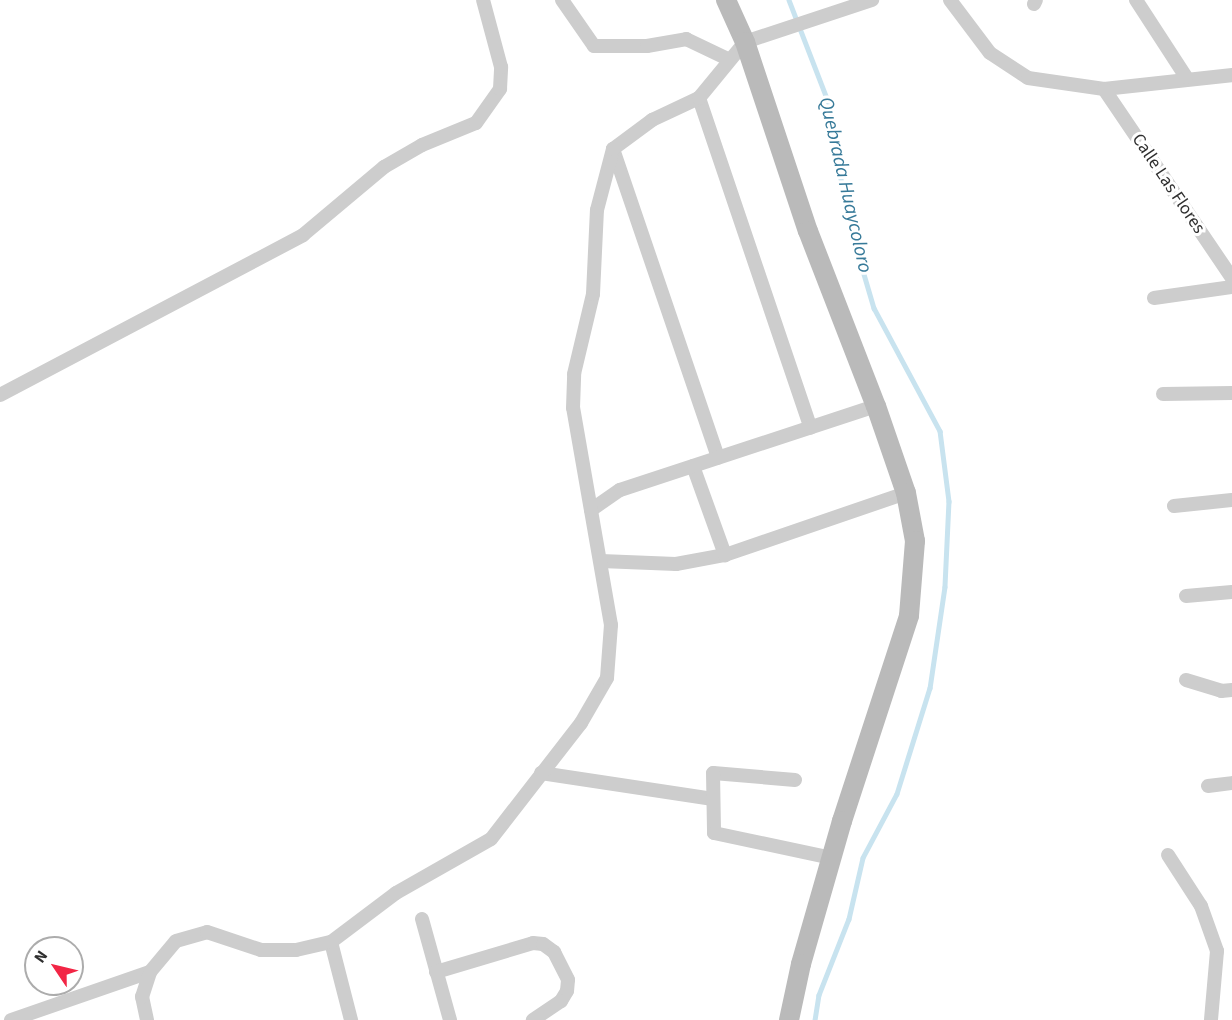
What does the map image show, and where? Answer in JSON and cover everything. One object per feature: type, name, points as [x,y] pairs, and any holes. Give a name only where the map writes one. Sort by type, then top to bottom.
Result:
[{"type":"main road","points":[[726,0],[745,42],[808,231],[876,406],[906,493],[915,541],[909,616],[832,858],[801,964],[789,1020]]},
{"type":"street","points":[[0,395],[303,235],[384,167],[422,145],[476,123],[501,89],[501,67],[483,0]]},
{"type":"street","points":[[562,0],[594,46],[647,46],[686,39],[728,59]]},
{"type":"street","points":[[147,1020],[142,997],[150,972],[176,941],[207,932],[261,950],[296,950],[331,942],[396,893],[491,839],[581,723],[607,678],[611,625],[573,408],[573,374],[593,294],[597,210],[613,149],[652,120],[699,98],[728,59],[745,42],[873,0]]},
{"type":"street","points":[[950,0],[990,54],[1028,78],[1104,89],[1186,77],[1232,75]]},
{"type":"street","points":[[1136,0],[1186,77]]},
{"type":"street","name":"Calle Las Flores","points":[[1104,89],[1232,278]]},
{"type":"street","points":[[699,98],[811,428]]},
{"type":"street","points":[[613,149],[718,458]]},
{"type":"street","points":[[1154,298],[1232,287]]},
{"type":"street","points":[[1163,394],[1232,393]]},
{"type":"street","points":[[591,510],[620,490],[876,406]]},
{"type":"street","points":[[693,466],[724,555]]},
{"type":"street","points":[[601,561],[676,564],[724,555],[906,493]]},
{"type":"street","points":[[1174,506],[1232,500]]},
{"type":"street","points":[[1186,596],[1232,592]]},
{"type":"street","points":[[1186,680],[1221,691],[1232,690]]},
{"type":"street","points":[[541,773],[713,799]]},
{"type":"street","points":[[795,780],[713,773],[714,834],[832,858]]},
{"type":"street","points":[[1208,786],[1232,783]]},
{"type":"street","points":[[1168,855],[1201,906],[1217,951],[1211,1020]]},
{"type":"street","points":[[422,919],[450,1020]]},
{"type":"street","points":[[331,942],[351,1020]]},
{"type":"street","points":[[436,972],[533,943],[543,944],[554,952],[568,980],[567,991],[561,1001],[534,1020]]},
{"type":"street","points":[[11,1020],[150,972]]},
{"type":"waterway","name":"Quebrada Huaycoloro","points":[[789,0],[830,106],[833,143],[856,247],[874,308],[940,431],[949,501],[945,587],[930,688],[897,794],[863,858],[849,919],[819,995],[815,1020]]}]
